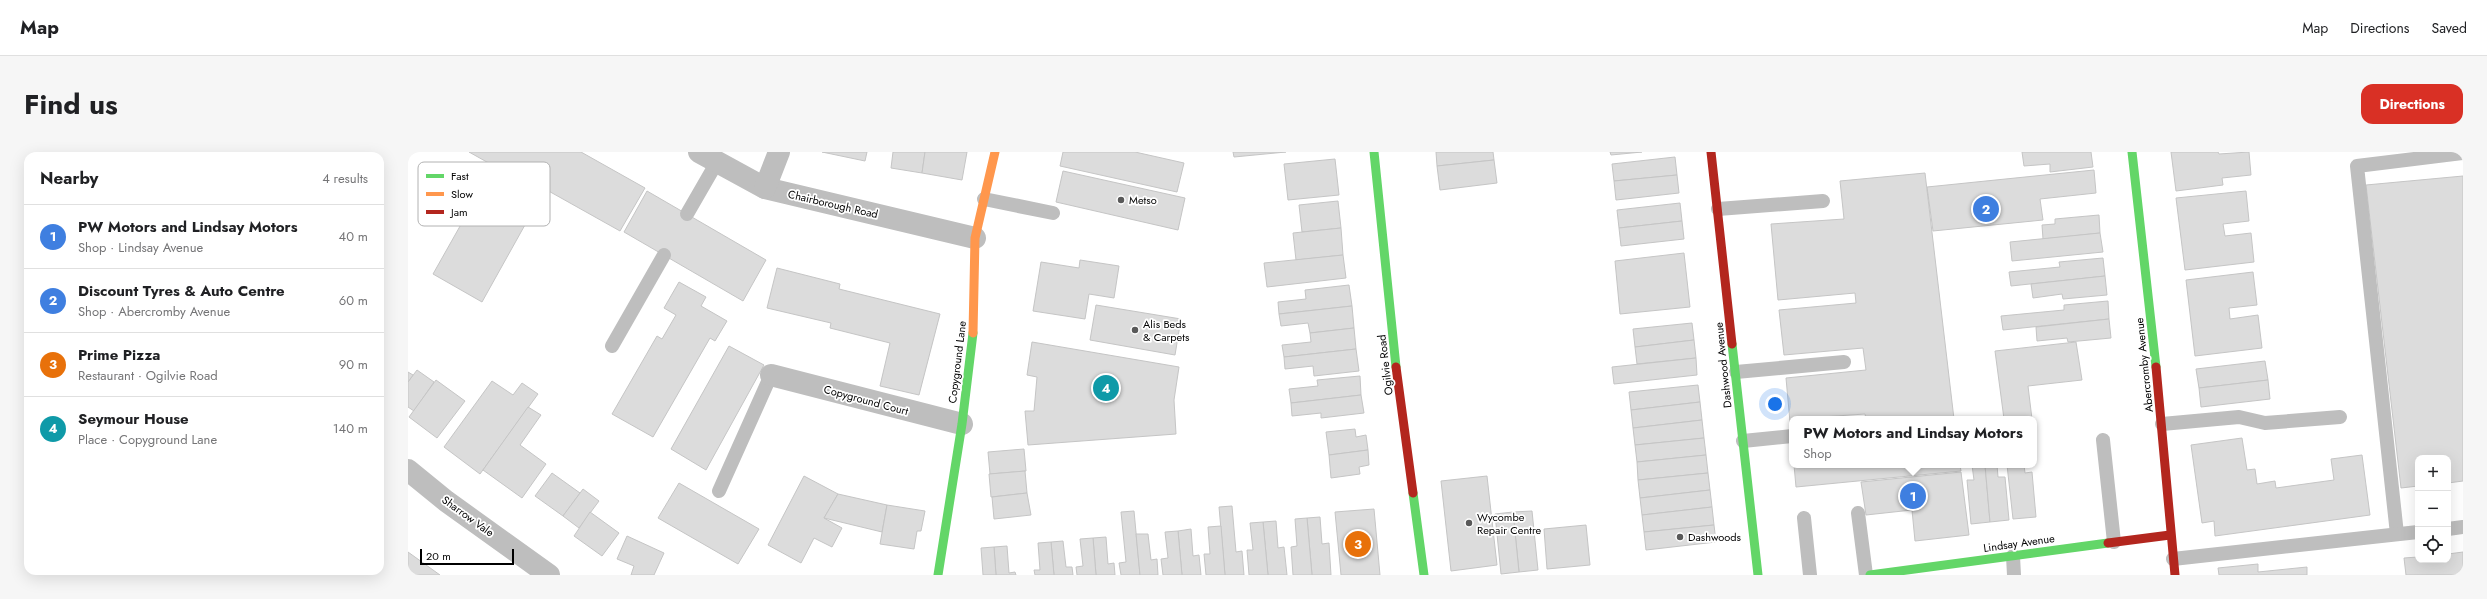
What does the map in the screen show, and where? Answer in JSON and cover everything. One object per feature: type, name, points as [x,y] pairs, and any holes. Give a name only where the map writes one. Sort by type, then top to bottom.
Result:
[{"type":"street","name":"Chairborough Road","points":[[699,152],[765,188],[975,238]]},
{"type":"street","points":[[765,188],[779,152]]},
{"type":"street","name":"Copyground Lane","points":[[938,575],[962,424],[974,323],[975,238],[995,152]]},
{"type":"street","name":"Ogilvie Road","points":[[1374,152],[1396,364],[1424,575]]},
{"type":"street","name":"Dashwood Avenue","points":[[1711,152],[1758,575]]},
{"type":"street","name":"Abercromby Avenue","points":[[2132,152],[2162,424],[2170,535],[2175,575]]},
{"type":"street","name":"Copyground Court","points":[[771,375],[962,424]]},
{"type":"street","name":"Sharrow Vale","points":[[408,470],[446,501],[549,575]]},
{"type":"street","name":"Lindsay Avenue","points":[[1870,575],[2170,535]]},
{"type":"lane","points":[[2397,534],[2358,166],[2463,153]]},
{"type":"lane","points":[[687,214],[718,162]]},
{"type":"lane","points":[[984,199],[1053,213]]},
{"type":"lane","points":[[1718,209],[1824,201]]},
{"type":"lane","points":[[612,346],[664,255]]},
{"type":"lane","points":[[1736,372],[1844,362]]},
{"type":"lane","points":[[719,491],[771,375]]},
{"type":"lane","points":[[2162,424],[2239,417],[2265,423],[2340,417]]},
{"type":"lane","points":[[1743,440],[1789,436]]},
{"type":"lane","points":[[2103,440],[2114,542]]},
{"type":"lane","points":[[1858,513],[1866,575]]},
{"type":"lane","points":[[1804,518],[1810,575]]},
{"type":"lane","points":[[2451,529],[2463,527]]},
{"type":"lane","points":[[2173,559],[2415,532]]},
{"type":"lane","points":[[2013,556],[2014,575]]},
{"type":"building","points":[[469,152],[581,152],[645,188],[620,231],[550,192],[550,162],[487,162]]},
{"type":"building","points":[[822,152],[867,152],[865,161]]},
{"type":"building","points":[[893,152],[925,152],[922,173],[891,168]]},
{"type":"building","points":[[925,152],[967,152],[962,180],[922,173]]},
{"type":"building","points":[[1063,152],[1135,152],[1184,163],[1177,192],[1060,166]]},
{"type":"building","points":[[1233,152],[1286,152],[1234,157]]},
{"type":"building","points":[[1436,152],[1493,152],[1494,160],[1437,166]]},
{"type":"building","points":[[1610,152],[1642,152],[1611,155]]},
{"type":"building","points":[[2022,152],[2091,152],[2093,167],[2050,172],[2050,164],[2024,166]]},
{"type":"building","points":[[2171,152],[2218,152],[2219,154],[2249,152],[2251,175],[2222,178],[2223,185],[2176,191]]},
{"type":"building","points":[[1675,157],[1677,175],[1614,181],[1612,164]]},
{"type":"building","points":[[1335,159],[1339,195],[1288,200],[1284,164]]},
{"type":"building","points":[[1494,160],[1497,183],[1440,190],[1437,166]]},
{"type":"building","points":[[2094,170],[2096,193],[2040,199],[2043,220],[1933,231],[1927,187]]},
{"type":"building","name":"Metso","points":[[1063,171],[1185,198],[1178,230],[1056,202]]},
{"type":"building","points":[[1925,173],[1954,416],[1865,416],[1865,414],[1836,416],[1789,416],[1786,378],[1866,370],[1863,348],[1784,355],[1779,310],[1856,303],[1855,293],[1778,300],[1771,224],[1844,219],[1840,181]]},
{"type":"building","points":[[1677,175],[1679,193],[1616,200],[1614,181]]},
{"type":"building","points":[[2463,176],[2463,481],[2451,483],[2451,455],[2415,455],[2415,486],[2401,488],[2366,185]]},
{"type":"building","points":[[647,191],[766,260],[743,301],[624,232]]},
{"type":"building","points":[[2246,191],[2249,221],[2223,224],[2225,236],[2251,233],[2254,262],[2185,270],[2176,198]]},
{"type":"building","points":[[1338,201],[1341,228],[1302,232],[1299,205]]},
{"type":"building","points":[[1680,203],[1682,221],[1619,228],[1617,210]]},
{"type":"building","points":[[2099,215],[2100,233],[2043,239],[2042,225],[2055,224],[2055,219]]},
{"type":"building","points":[[1682,221],[1684,239],[1621,246],[1619,228]]},
{"type":"building","points":[[460,226],[524,226],[482,302],[433,274]]},
{"type":"building","points":[[1341,228],[1343,255],[1296,260],[1293,233]]},
{"type":"building","points":[[2100,233],[2103,252],[2012,261],[2010,242]]},
{"type":"building","points":[[1684,253],[1690,307],[1620,314],[1615,261]]},
{"type":"building","points":[[1343,255],[1346,278],[1267,287],[1264,263]]},
{"type":"building","points":[[2103,258],[2105,276],[2011,286],[2009,272],[2060,267],[2059,262]]},
{"type":"building","points":[[1080,260],[1119,266],[1114,298],[1089,294],[1085,319],[1033,311],[1041,262],[1079,268]]},
{"type":"building","points":[[777,268],[840,284],[839,289],[940,314],[919,395],[880,386],[890,343],[830,328],[831,323],[767,308]]},
{"type":"building","points":[[2253,272],[2257,305],[2229,308],[2230,319],[2258,315],[2262,348],[2195,356],[2186,280]]},
{"type":"building","points":[[2105,276],[2107,295],[2063,299],[2062,294],[2033,298],[2031,284]]},
{"type":"building","points":[[679,282],[706,297],[701,306],[727,321],[715,341],[710,338],[653,437],[612,414],[657,336],[662,339],[676,315],[664,308]]},
{"type":"building","points":[[1349,285],[1352,306],[1279,314],[1278,302],[1306,299],[1305,290]]},
{"type":"building","points":[[2108,301],[2109,319],[2003,330],[2001,316],[2064,310],[2064,305]]},
{"type":"building","name":"Alis Beds & Carpets","points":[[1096,305],[1181,319],[1175,355],[1090,340]]},
{"type":"building","points":[[1352,306],[1354,328],[1310,333],[1308,323],[1281,326],[1279,314]]},
{"type":"building","points":[[2109,319],[2111,338],[2068,342],[2067,338],[2037,341],[2036,327]]},
{"type":"building","points":[[1692,323],[1694,340],[1635,347],[1633,329]]},
{"type":"building","points":[[1354,328],[1356,349],[1284,357],[1282,345],[1311,342],[1310,333]]},
{"type":"building","points":[[1694,340],[1696,358],[1637,364],[1635,347]]},
{"type":"building","points":[[1032,342],[1179,367],[1174,400],[1176,434],[1028,445],[1025,411],[1034,411],[1037,377],[1027,375]]},
{"type":"building","points":[[2076,342],[2082,380],[2028,386],[2032,416],[2004,416],[1995,351]]},
{"type":"building","points":[[729,346],[764,365],[706,470],[671,449]]},
{"type":"building","points":[[1356,349],[1359,371],[1314,376],[1313,366],[1285,369],[1284,357]]},
{"type":"building","points":[[1696,358],[1697,375],[1614,384],[1612,367]]},
{"type":"building","points":[[2265,361],[2268,380],[2199,388],[2196,369]]},
{"type":"building","points":[[417,370],[434,382],[414,411],[408,407],[408,382]]},
{"type":"building","points":[[408,372],[413,375],[408,382]]},
{"type":"building","points":[[1360,376],[1361,395],[1291,403],[1289,389],[1318,386],[1317,380]]},
{"type":"building","points":[[436,380],[465,401],[437,438],[409,417]]},
{"type":"building","points":[[2268,380],[2270,399],[2201,407],[2199,388]]},
{"type":"building","points":[[492,381],[513,395],[522,383],[538,394],[480,474],[444,447]]},
{"type":"building","points":[[1698,385],[1700,402],[1631,410],[1629,392]]},
{"type":"building","points":[[1361,395],[1364,413],[1321,418],[1321,413],[1292,416],[1291,403]]},
{"type":"building","points":[[1700,402],[1702,420],[1633,428],[1631,410]]},
{"type":"building","points":[[528,407],[541,415],[520,445],[546,464],[522,498],[483,470]]},
{"type":"building","points":[[1702,420],[1704,438],[1635,445],[1633,428]]},
{"type":"building","points":[[1355,429],[1356,437],[1366,435],[1368,450],[1329,455],[1326,432]]},
{"type":"building","points":[[1704,438],[1706,455],[1637,462],[1635,445]]},
{"type":"building","points":[[2242,438],[2247,470],[2255,469],[2257,484],[2275,481],[2276,488],[2334,480],[2331,459],[2362,455],[2370,515],[2215,536],[2214,521],[2202,523],[2191,445]]},
{"type":"building","points":[[1024,449],[1026,471],[990,474],[988,452]]},
{"type":"building","points":[[1368,450],[1369,465],[1359,467],[1360,474],[1331,478],[1329,455]]},
{"type":"building","points":[[1706,455],[1708,473],[1638,480],[1637,462]]},
{"type":"building","points":[[1794,468],[1960,468],[1961,471],[1796,487]]},
{"type":"building","points":[[1972,468],[1985,468],[1990,522],[1971,524],[1967,480],[1974,480]]},
{"type":"building","points":[[1985,468],[1997,468],[1998,477],[2005,477],[2009,520],[1990,522]]},
{"type":"building","points":[[2007,468],[2024,468],[2025,473],[2032,472],[2036,517],[2013,519]]},
{"type":"building","points":[[1025,471],[1027,493],[991,497],[989,474]]},
{"type":"building","points":[[1961,472],[1969,535],[1915,541],[1912,510],[1866,515],[1861,482]]},
{"type":"building","points":[[552,473],[580,493],[563,516],[535,496]]},
{"type":"building","points":[[1708,473],[1710,490],[1640,498],[1638,480]]},
{"type":"building","points":[[804,476],[838,494],[824,518],[842,528],[832,547],[814,538],[801,563],[768,545]]},
{"type":"building","name":"Wycombe Repair Centre","points":[[1487,476],[1497,565],[1451,571],[1441,481]]},
{"type":"building","points":[[679,483],[759,529],[738,564],[658,518]]},
{"type":"building","points":[[583,489],[599,501],[579,528],[563,516]]},
{"type":"building","points":[[1710,490],[1712,507],[1642,515],[1640,498]]},
{"type":"building","points":[[1027,493],[1031,515],[994,519],[992,497]]},
{"type":"building","points":[[838,494],[887,505],[882,532],[824,518]]},
{"type":"building","points":[[887,505],[925,511],[921,531],[917,531],[914,549],[880,544]]},
{"type":"building","points":[[1232,506],[1236,552],[1242,551],[1244,575],[1225,575],[1219,507]]},
{"type":"building","points":[[1712,507],[1714,525],[1644,532],[1642,515]]},
{"type":"building","points":[[1374,509],[1380,575],[1341,575],[1335,512]]},
{"type":"building","points":[[1134,511],[1140,575],[1121,575],[1119,563],[1126,562],[1121,512]]},
{"type":"building","points":[[1532,511],[1538,570],[1519,572],[1513,512]]},
{"type":"building","points":[[590,512],[619,533],[602,556],[574,536]]},
{"type":"building","points":[[1513,512],[1519,572],[1501,574],[1495,514]]},
{"type":"building","points":[[1320,517],[1322,544],[1329,543],[1331,575],[1312,575],[1307,518]]},
{"type":"building","points":[[1307,518],[1312,575],[1293,575],[1291,547],[1297,546],[1295,519]]},
{"type":"building","points":[[1276,521],[1278,548],[1284,547],[1287,575],[1268,575],[1263,522]]},
{"type":"building","points":[[1263,522],[1268,575],[1249,575],[1247,550],[1253,550],[1250,523]]},
{"type":"building","points":[[1586,525],[1590,565],[1547,569],[1544,529]]},
{"type":"building","name":"Dashwoods","points":[[1714,525],[1716,542],[1646,550],[1644,532]]},
{"type":"building","points":[[1221,526],[1225,575],[1206,575],[1204,554],[1210,554],[1208,527]]},
{"type":"building","points":[[1191,529],[1193,556],[1199,555],[1201,575],[1182,575],[1178,531]]},
{"type":"building","points":[[1178,531],[1182,575],[1163,575],[1161,559],[1168,558],[1165,532]]},
{"type":"building","points":[[1136,534],[1148,534],[1151,560],[1157,559],[1158,575],[1140,575]]},
{"type":"building","points":[[627,536],[664,553],[654,575],[631,575],[634,566],[617,559]]},
{"type":"building","points":[[1106,537],[1108,564],[1114,563],[1115,575],[1096,575],[1093,538]]},
{"type":"building","points":[[1093,538],[1096,575],[1077,575],[1076,567],[1083,566],[1080,539]]},
{"type":"building","points":[[1063,541],[1066,567],[1072,567],[1073,575],[1054,575],[1051,542]]},
{"type":"building","points":[[1051,542],[1054,575],[1035,575],[1034,570],[1040,570],[1038,543]]},
{"type":"building","points":[[1007,546],[1009,573],[1015,572],[1016,575],[996,575],[994,547]]},
{"type":"building","points":[[994,547],[996,575],[983,575],[981,548]]},
{"type":"building","points":[[408,552],[440,575],[408,575]]},
{"type":"building","points":[[2463,552],[2463,575],[2406,575],[2404,558],[2415,557],[2415,563],[2451,563],[2451,554]]},
{"type":"building","points":[[2258,564],[2258,572],[2307,567],[2307,575],[2219,575],[2218,568]]},
{"type":"traffic: fast","points":[[1374,152],[1396,367]]},
{"type":"traffic: fast","points":[[2132,152],[2156,367]]},
{"type":"traffic: fast","points":[[938,575],[962,424],[973,333]]},
{"type":"traffic: fast","points":[[1732,344],[1758,575]]},
{"type":"traffic: fast","points":[[1413,493],[1424,575]]},
{"type":"traffic: fast","points":[[1870,575],[2108,543]]},
{"type":"traffic: slow","points":[[973,333],[975,238],[995,152]]},
{"type":"traffic: jam","points":[[1711,152],[1732,344]]},
{"type":"traffic: jam","points":[[1396,367],[1413,493]]},
{"type":"traffic: jam","points":[[2156,367],[2175,575]]},
{"type":"traffic: jam","points":[[2108,543],[2170,535]]},
{"type":"place","name":"Metso","points":[[1121,200]]},
{"type":"place","name":"Discount Tyres & Auto Centre","points":[[1986,209]]},
{"type":"place","name":"Alis Beds & Carpets","points":[[1135,330]]},
{"type":"place","name":"Seymour House","points":[[1106,388]]},
{"type":"place","name":"PW Motors and Lindsay Motors","points":[[1913,496]]},
{"type":"place","name":"Wycombe Repair Centre","points":[[1469,523]]},
{"type":"place","name":"Dashwoods","points":[[1680,537]]},
{"type":"place","name":"Prime Pizza","points":[[1358,544]]}]
